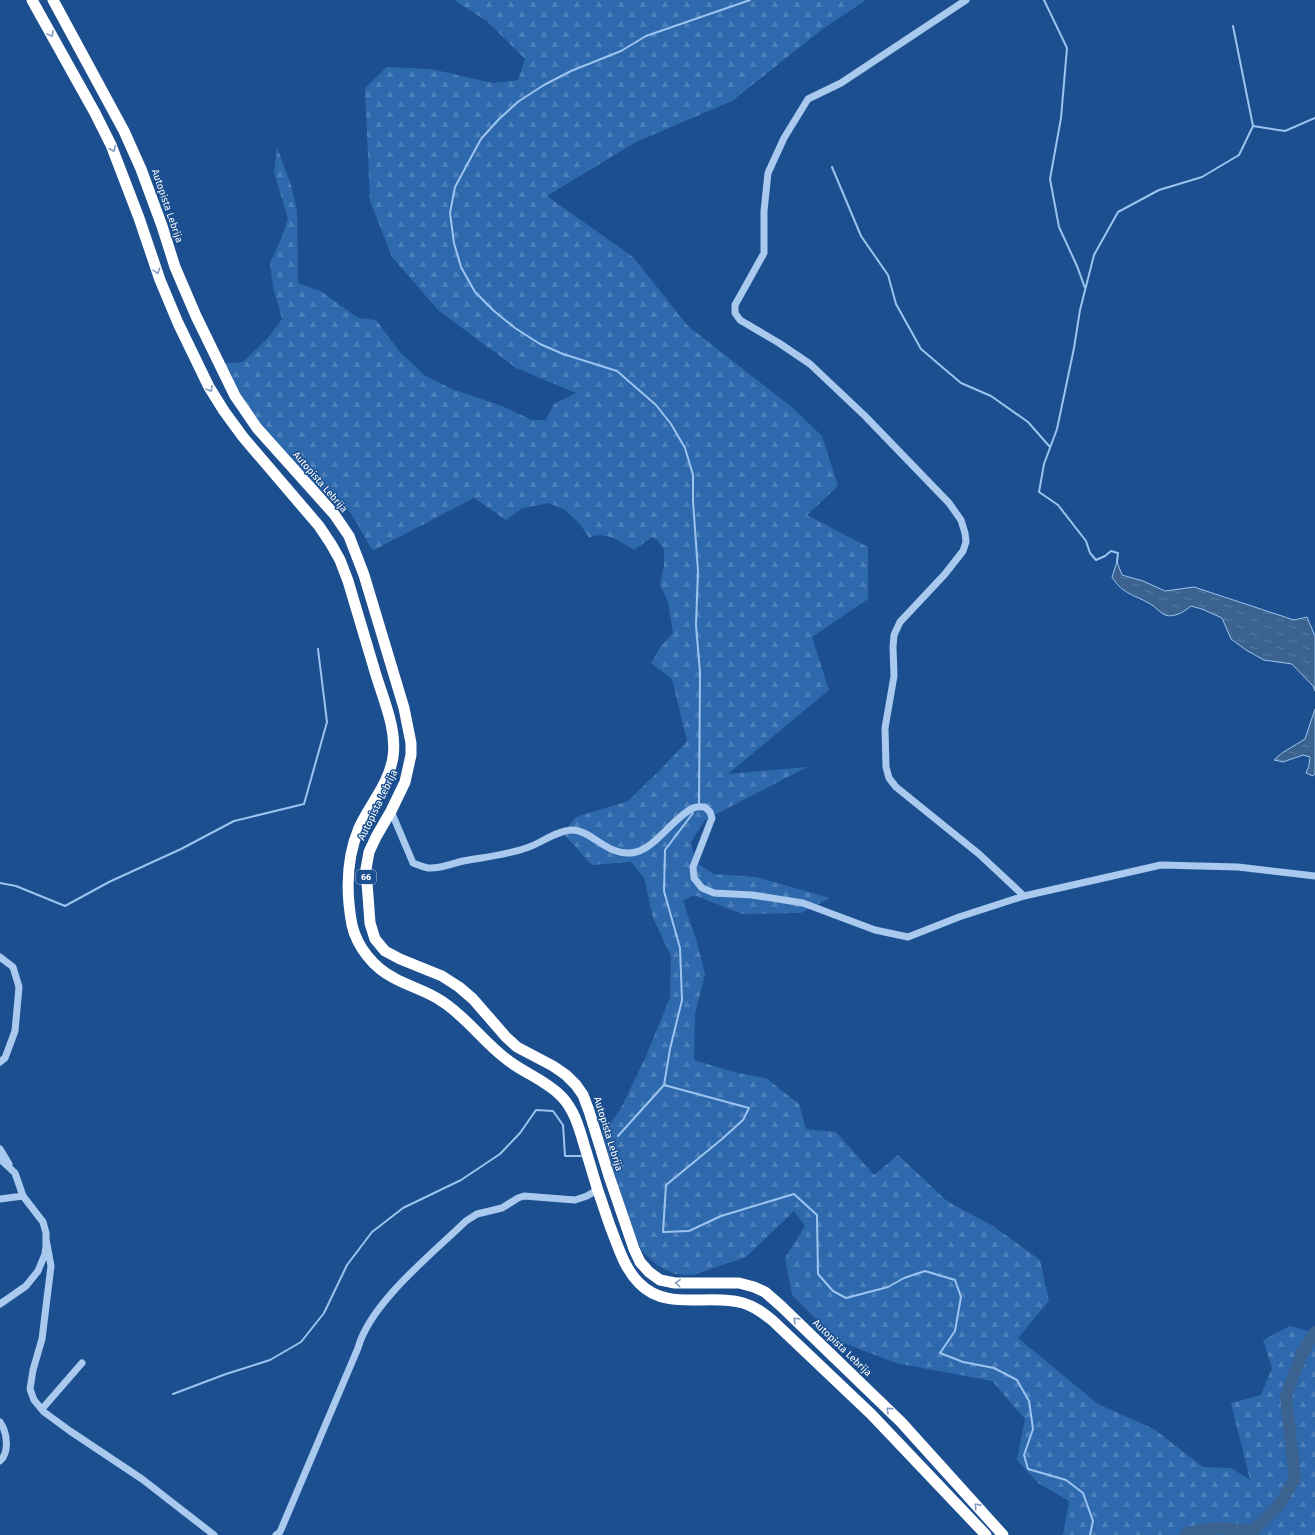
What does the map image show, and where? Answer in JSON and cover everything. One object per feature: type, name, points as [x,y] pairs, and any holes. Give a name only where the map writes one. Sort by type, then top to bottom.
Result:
[{"type":"highway","name":"Autopista Lebrija","points":[[32,0],[111,145],[139,218],[160,280],[178,323],[209,388],[243,437],[319,526],[340,560],[348,581],[388,713],[392,732],[393,748],[392,764],[389,774],[385,784],[360,828],[353,846],[348,866],[350,908],[353,928],[361,948],[369,959],[392,977],[430,994],[443,1002],[507,1061],[540,1080],[561,1097],[569,1106],[577,1124],[597,1190],[620,1253],[629,1271],[639,1284],[650,1293],[662,1298],[675,1300],[740,1302],[752,1306],[762,1312],[871,1414],[986,1535]]},
{"type":"highway","name":"Autopista Lebrija","points":[[53,0],[124,131],[160,219],[175,266],[196,316],[235,396],[257,428],[334,514],[349,536],[366,583],[404,708],[411,743],[411,755],[405,782],[369,852],[366,869],[370,923],[375,939],[385,951],[400,959],[442,976],[459,987],[473,999],[506,1037],[517,1047],[553,1066],[566,1075],[576,1085],[583,1095],[589,1111],[634,1249],[640,1262],[649,1272],[660,1280],[675,1283],[739,1283],[754,1286],[765,1292],[901,1422],[1003,1535]]},
{"type":"street","points":[[966,0],[841,83],[808,99],[784,138],[768,173],[764,211],[764,253],[735,305],[735,313],[740,320],[779,343],[810,364],[865,416],[949,503],[960,520],[965,533],[966,542],[963,551],[945,574],[900,622],[894,634],[894,676],[885,728],[886,767],[889,778],[896,787],[979,854],[1024,896]]},
{"type":"street","points":[[391,811],[413,863],[428,868],[442,867],[464,861],[508,853],[530,847],[554,835],[572,830],[581,832],[610,849],[623,854],[637,852],[653,842],[694,807],[705,807],[710,812],[712,818],[693,868],[694,878],[702,888],[714,893],[752,895],[803,903],[875,930],[908,937],[959,917],[1024,896],[1161,865],[1238,867],[1315,876]]},
{"type":"street","points":[[0,957],[13,967],[19,987],[15,1031],[5,1058],[0,1062]]},
{"type":"street","points":[[0,1149],[15,1173],[23,1196],[43,1222],[51,1266],[42,1339],[33,1370],[30,1389],[34,1400],[42,1409],[70,1431],[142,1479],[214,1535]]},
{"type":"street","points":[[0,1159],[15,1173]]},
{"type":"street","points":[[276,1535],[280,1532],[297,1496],[364,1330],[375,1313],[407,1277],[466,1222],[477,1214],[502,1208],[524,1196],[538,1196],[557,1200],[575,1200],[597,1190]]},
{"type":"street","points":[[0,1199],[23,1196]]},
{"type":"street","points":[[0,1304],[26,1286],[38,1271],[46,1254],[46,1239]]},
{"type":"street","points":[[42,1409],[82,1363]]},
{"type":"street","points":[[0,1422],[3,1426],[7,1443],[4,1457],[0,1461]]},
{"type":"green space","points":[[454,0],[866,0],[820,31],[732,101],[636,142],[547,196],[633,257],[688,326],[794,409],[822,436],[838,486],[807,515],[868,547],[868,599],[812,637],[829,690],[728,774],[807,767],[705,820],[691,842],[695,862],[714,874],[756,877],[830,898],[801,913],[742,914],[694,895],[683,901],[698,945],[705,975],[695,1014],[694,1060],[738,1073],[766,1078],[799,1104],[806,1129],[836,1132],[874,1175],[898,1155],[947,1201],[993,1226],[1040,1260],[1049,1301],[1018,1338],[1098,1404],[1154,1429],[1203,1467],[1231,1468],[1250,1480],[1231,1403],[1261,1395],[1272,1368],[1263,1340],[1290,1326],[1315,1333],[1315,1535],[1063,1535],[1069,1501],[1038,1483],[1017,1460],[1025,1419],[992,1381],[896,1363],[836,1340],[792,1295],[785,1258],[805,1226],[794,1211],[746,1257],[693,1275],[675,1274],[658,1266],[642,1251],[632,1234],[603,1135],[622,1106],[646,1056],[670,998],[671,956],[653,918],[644,878],[631,862],[592,865],[563,833],[576,817],[628,801],[687,741],[672,679],[651,663],[661,646],[673,633],[668,602],[660,585],[664,565],[664,549],[658,541],[652,537],[634,550],[607,536],[601,535],[589,538],[580,524],[565,510],[549,503],[523,508],[506,520],[474,498],[374,550],[370,547],[352,515],[345,506],[332,495],[324,494],[319,496],[284,458],[219,364],[243,362],[269,337],[282,319],[273,287],[270,263],[288,219],[274,172],[277,147],[291,185],[297,210],[298,283],[322,292],[358,318],[376,320],[399,351],[424,375],[452,389],[502,406],[532,420],[546,420],[554,404],[576,393],[516,368],[439,311],[392,257],[370,201],[365,88],[387,67],[431,69],[493,83],[518,80],[525,59],[488,22]]},
{"type":"water","points":[[1117,562],[1122,575],[1143,581],[1165,591],[1194,587],[1294,620],[1307,617],[1315,636],[1315,691],[1313,686],[1292,664],[1264,660],[1246,650],[1231,639],[1222,618],[1191,606],[1179,614],[1168,616],[1160,612],[1152,605],[1125,591],[1112,577]]},
{"type":"water","points":[[1315,709],[1315,774],[1313,776],[1306,773],[1309,766],[1310,757],[1303,755],[1283,762],[1274,760],[1282,753],[1305,739]]},
{"type":"waterway","points":[[699,804],[700,673],[696,625],[698,571],[693,501],[693,475],[685,448],[671,424],[656,405],[617,371],[563,354],[540,344],[515,328],[494,311],[475,292],[461,267],[454,243],[450,213],[455,187],[481,139],[499,119],[519,101],[544,85],[571,71],[621,51],[646,36],[750,0]]},
{"type":"waterway","points":[[1044,0],[1067,48],[1061,118],[1050,179],[1059,227],[1077,266],[1085,288]]},
{"type":"waterway","points":[[1117,562],[1118,553],[1111,551],[1105,556],[1096,560],[1090,553],[1086,541],[1058,505],[1039,492],[1044,464],[1057,429],[1074,348],[1080,310],[1094,255],[1118,212],[1159,190],[1202,177],[1239,155],[1253,126],[1233,26]]},
{"type":"waterway","points":[[1253,126],[1285,131],[1315,118]]},
{"type":"waterway","points":[[832,167],[861,236],[888,275],[896,304],[921,349],[961,383],[991,396],[1028,422],[1050,447]]},
{"type":"waterway","points":[[0,883],[16,886],[65,906],[109,882],[181,849],[234,821],[304,804],[327,722],[318,649]]},
{"type":"waterway","points":[[618,1136],[664,1085],[670,1049],[682,1000],[680,948],[664,891],[665,850],[693,813]]},
{"type":"waterway","points":[[664,1085],[749,1108],[743,1120],[666,1185],[663,1232],[689,1231],[721,1216],[794,1194],[817,1215],[818,1274],[833,1291],[846,1298],[888,1287],[904,1278],[925,1271],[955,1280],[961,1297],[955,1331],[940,1353],[963,1362],[994,1368],[1017,1380],[1029,1401],[1033,1429],[1024,1455],[1028,1469],[1066,1480],[1083,1493],[1093,1521],[1090,1535]]},
{"type":"waterway","points":[[173,1394],[226,1374],[270,1360],[301,1342],[324,1313],[347,1265],[372,1232],[403,1208],[461,1180],[500,1154],[520,1133],[536,1110],[553,1111],[563,1125],[565,1156],[581,1156]]},
{"type":"waterway","points":[[1186,1535],[1187,1533],[1217,1528],[1253,1531],[1280,1504],[1295,1478],[1286,1396],[1302,1353],[1315,1332]]}]
